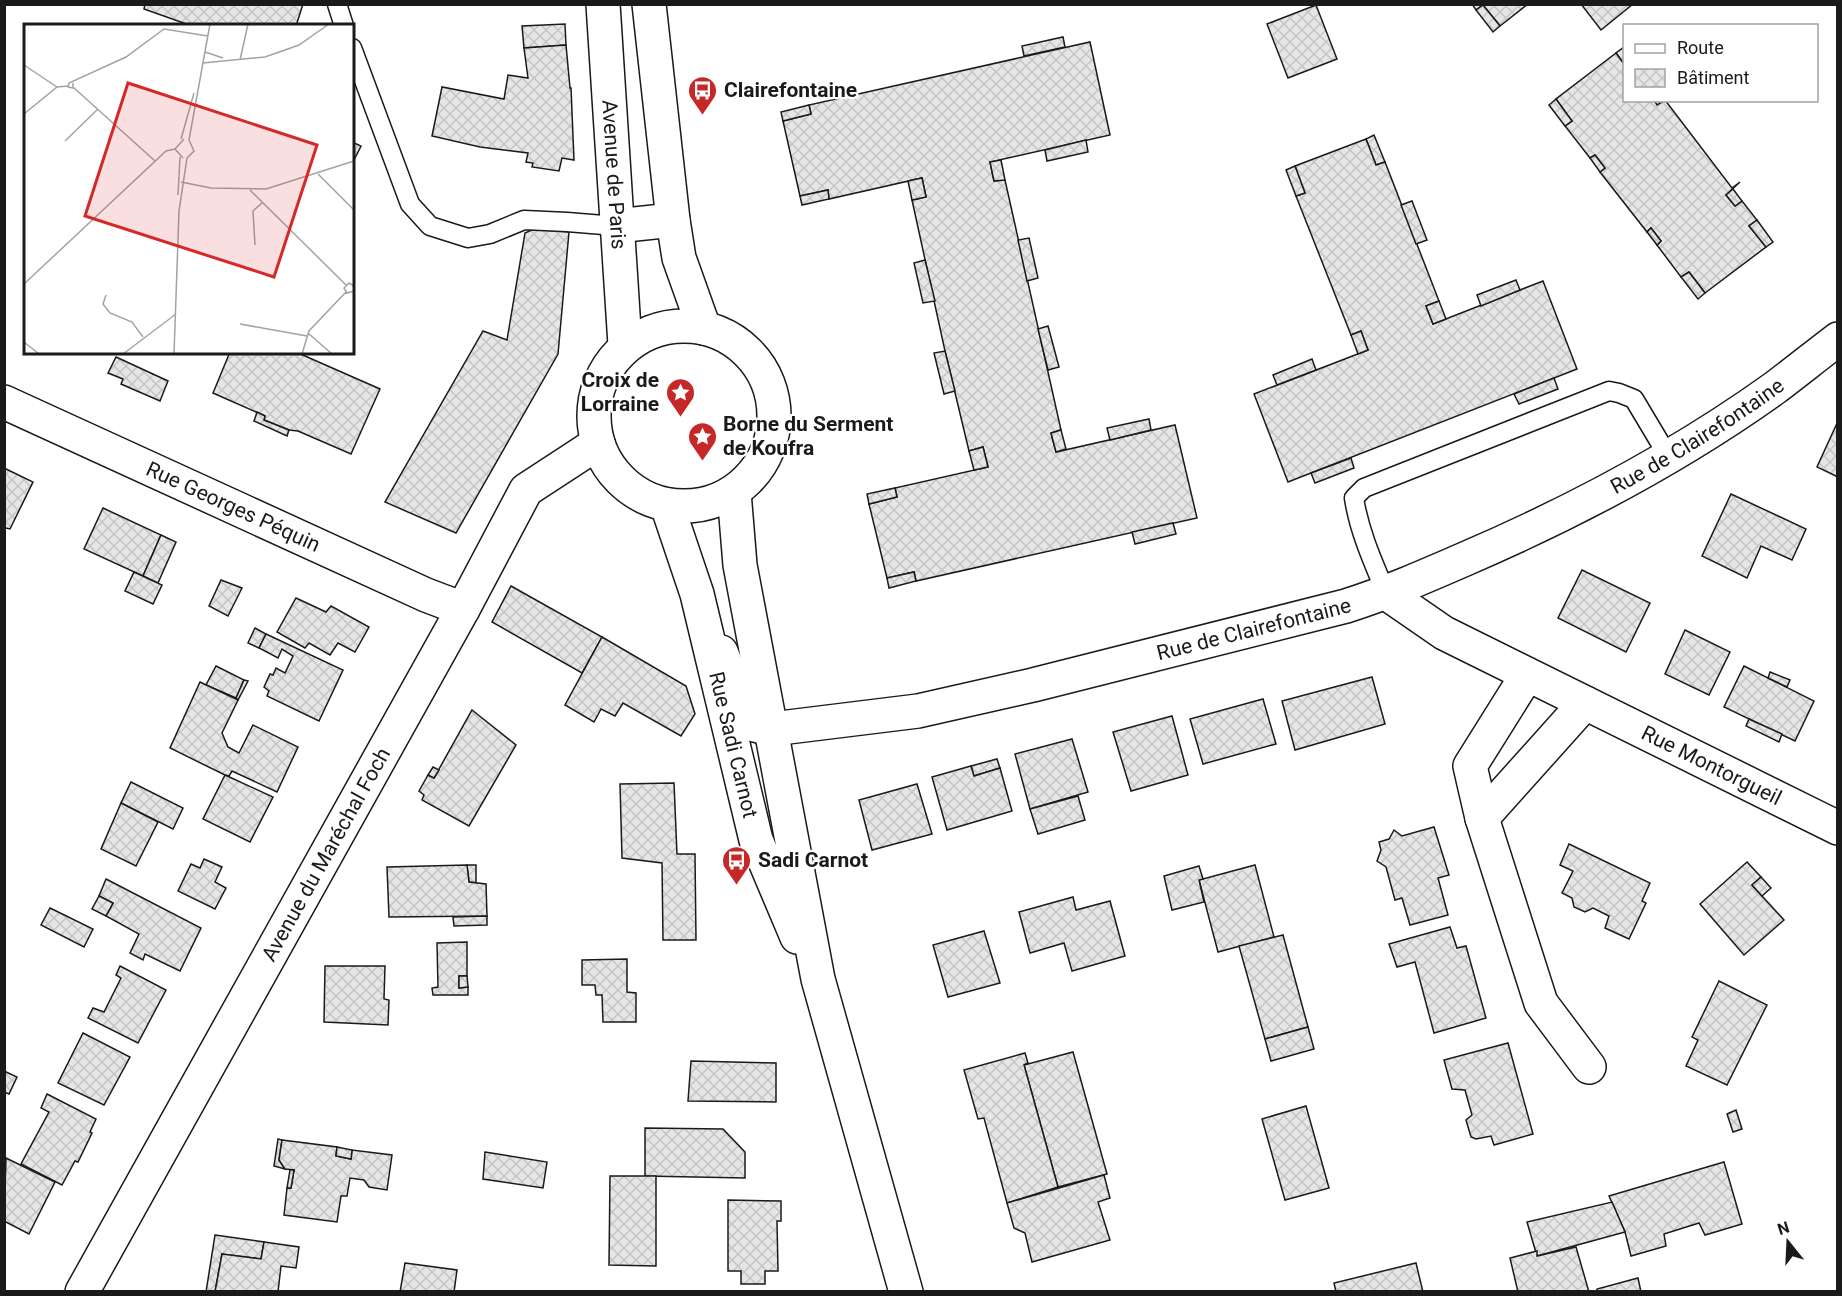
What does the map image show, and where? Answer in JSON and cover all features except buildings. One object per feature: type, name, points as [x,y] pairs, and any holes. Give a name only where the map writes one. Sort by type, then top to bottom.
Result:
[{"type":"street","name":"Avenue de Paris","points":[[603,4],[625,345]]},
{"type":"street","points":[[649,4],[679,258],[704,328]]},
{"type":"street","points":[[616,226],[673,220]]},
{"type":"street","points":[[680,326],[704,328],[730,339],[752,356],[766,380],[773,407],[772,436],[750,479],[734,492],[694,505],[667,505],[639,495],[615,476],[605,460],[598,444],[593,421],[597,390],[610,363],[625,345],[655,330],[680,326]]},
{"type":"street","name":"Rue de Clairefontaine","points":[[772,729],[918,711],[1033,686],[1275,626],[1386,593],[1520,535],[1622,483],[1775,387],[1838,339]]},
{"type":"street","name":"Rue Georges Péquin","points":[[4,402],[426,595],[463,609]]},
{"type":"street","name":"Avenue du Maréchal Foch","points":[[82,1292],[463,609],[526,490],[598,444]]},
{"type":"street","name":"Rue Sadi Carnot","points":[[734,492],[740,565],[818,979],[906,1292]]},
{"type":"street","name":"Rue Sadi Carnot","points":[[667,505],[697,594],[756,840],[790,922],[818,979]]},
{"type":"street","name":"Rue Montorgueil","points":[[1386,593],[1444,633],[1838,828]]},
{"type":"street","points":[[697,594],[748,719],[754,725],[772,729]]},
{"type":"street","points":[[1527,675],[1470,766],[1482,818],[1540,1003],[1589,1067]]},
{"type":"street","points":[[1482,818],[1585,703]]},
{"type":"lane","points":[[336,4],[343,24]]},
{"type":"lane","points":[[354,53],[410,204],[430,226],[468,238],[490,234],[524,220],[616,226]]},
{"type":"lane","points":[[1386,593],[1356,514],[1354,498],[1364,488],[1609,391],[1634,399],[1668,456]]},
{"type":"place","name":"Clairefontaine","points":[[703,116]]},
{"type":"place","name":"Croix de Lorraine","points":[[680,418]]},
{"type":"place","name":"Borne du Serment de Koufra","points":[[702,462]]},
{"type":"place","name":"Sadi Carnot","points":[[737,886]]}]
